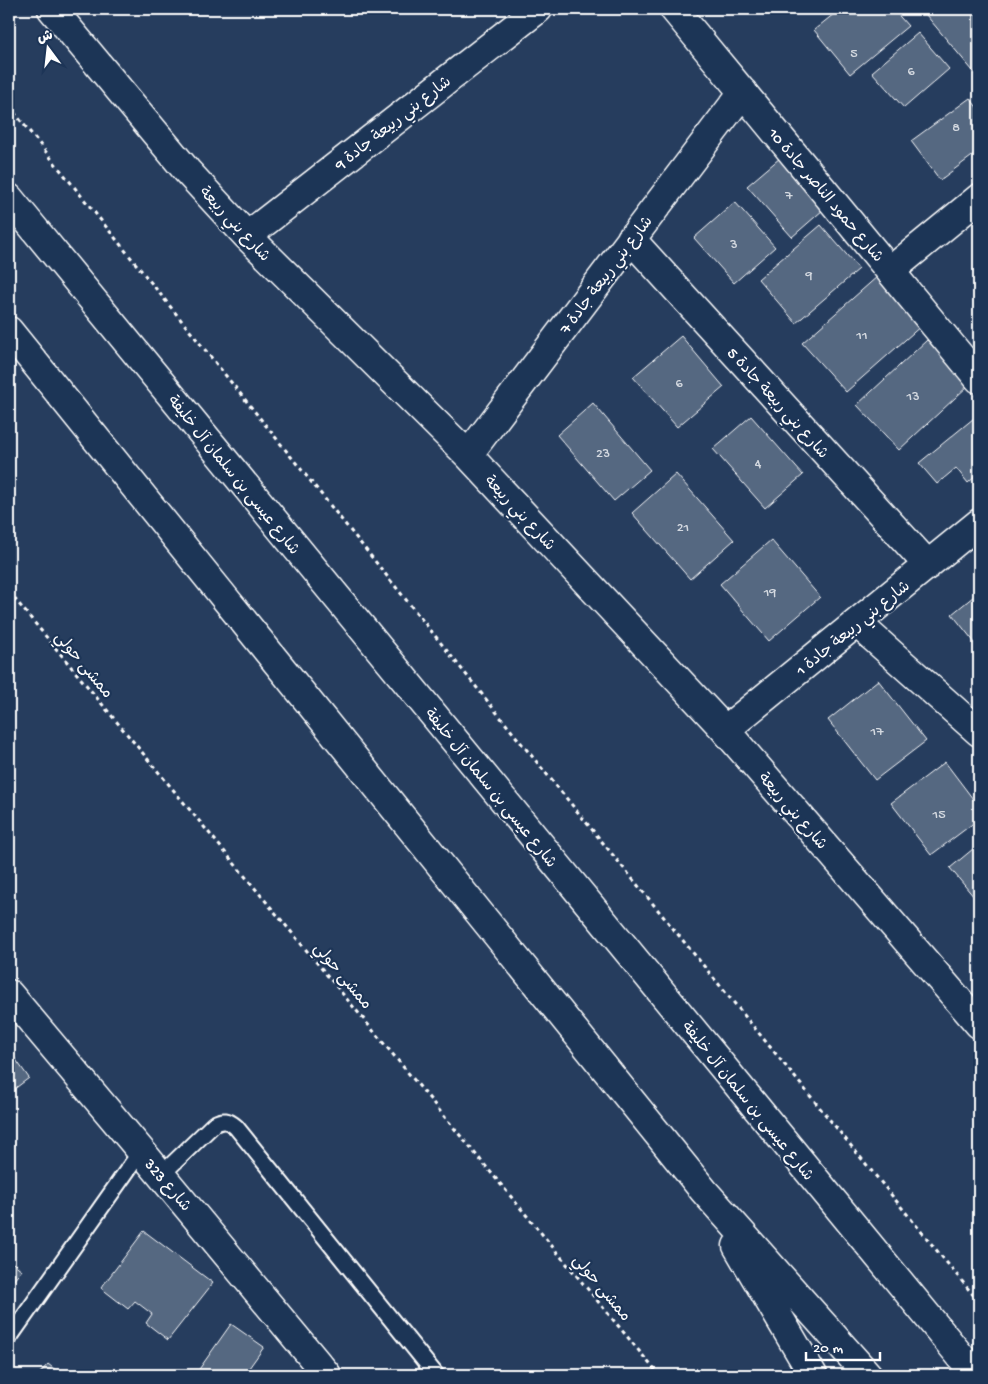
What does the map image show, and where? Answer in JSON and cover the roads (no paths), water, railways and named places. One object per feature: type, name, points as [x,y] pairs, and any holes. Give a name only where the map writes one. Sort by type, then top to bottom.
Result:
[{"type":"main road","name":"شارع بني ربيعة","points":[[52,9],[187,171],[246,236],[468,455],[725,730],[979,1024]]},
{"type":"main road","name":"شارع بني ربيعة جادة 9","points":[[246,236],[538,9]]},
{"type":"main road","name":"شارع حمود الناصر جادة 10","points":[[674,9],[979,379]]},
{"type":"main road","name":"شارع بني ربيعة جادة 7","points":[[468,455],[742,92]]},
{"type":"main road","name":"شارع عيسى بن سلمان آل خليفة","points":[[9,198],[975,1374]]},
{"type":"main road","points":[[890,271],[979,198]]},
{"type":"main road","name":"شارع بني ربيعة جادة 5","points":[[631,239],[928,565]]},
{"type":"main road","points":[[9,331],[704,1191],[868,1375]]},
{"type":"main road","name":"شارع بني ربيعة جادة 1","points":[[725,730],[979,523]]},
{"type":"main road","points":[[856,623],[979,732]]},
{"type":"main road","name":"شارع 323","points":[[9,994],[326,1375]]},
{"type":"main road","points":[[704,1191],[813,1375]]},
{"type":"lane","points":[[161,1175],[214,1124],[222,1120],[236,1127],[436,1375]]},
{"type":"lane","points":[[9,1338],[141,1151]]}]
